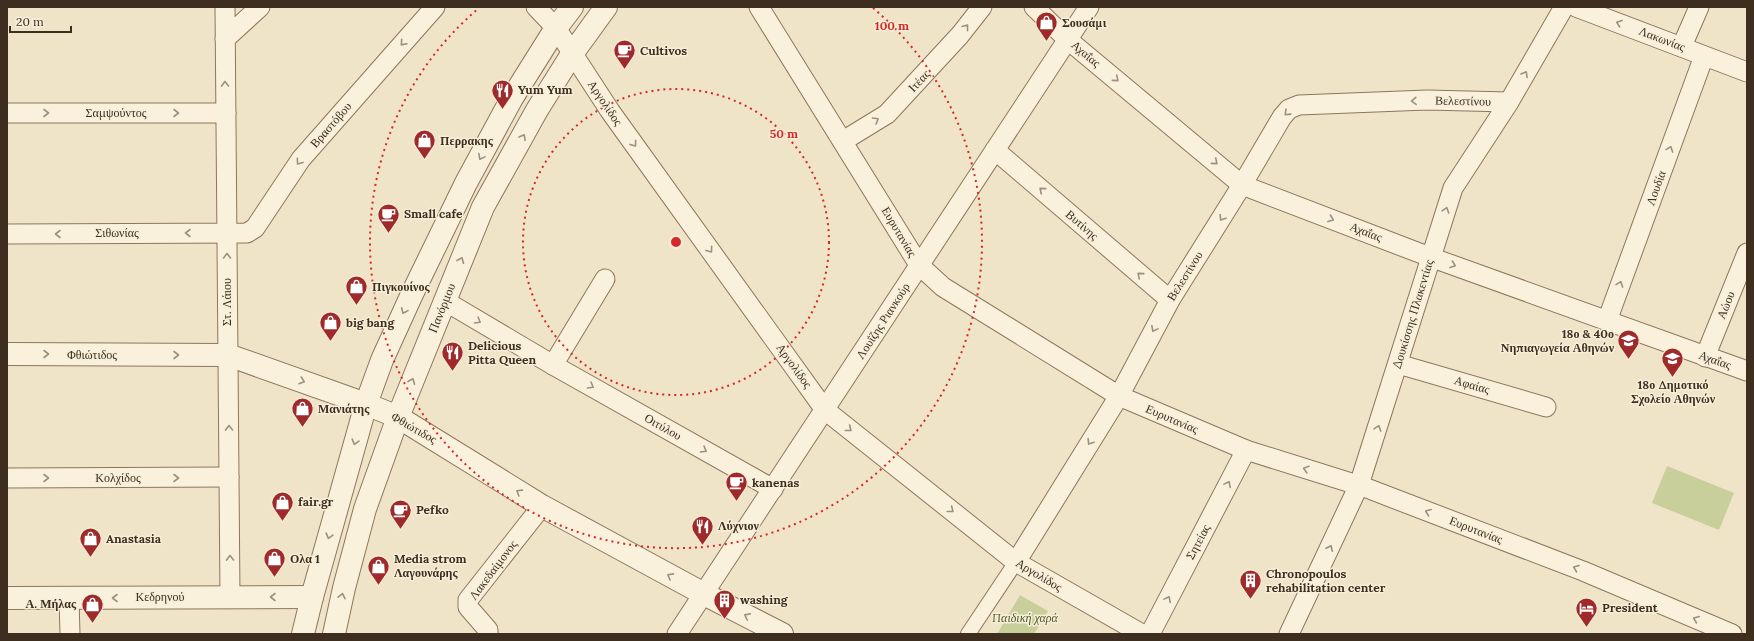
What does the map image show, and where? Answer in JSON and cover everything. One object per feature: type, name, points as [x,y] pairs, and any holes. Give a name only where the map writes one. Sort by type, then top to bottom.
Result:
[{"type":"street","name":"Στ. Λάιου","points":[[225,7],[230,597]]},
{"type":"street","points":[[225,39],[260,7]]},
{"type":"street","name":"Αργολίδος","points":[[536,7],[556,28],[610,111],[825,410],[1016,562],[1142,634]]},
{"type":"street","points":[[303,634],[366,404],[382,360],[412,294],[463,190],[512,98],[556,28],[572,7]]},
{"type":"street","name":"Πανόρμου","points":[[334,634],[364,508],[398,417],[483,207],[537,110],[572,54],[606,7]]},
{"type":"street","name":"Ευρυτανίας","points":[[759,7],[919,265],[944,287],[1119,396],[1246,450],[1360,485],[1583,571],[1732,634]]},
{"type":"street","name":"Ιτέας","points":[[843,141],[887,114],[932,67],[982,7]]},
{"type":"street","name":"Αχαΐας","points":[[1034,7],[1068,39],[1242,185],[1430,257],[1747,371]]},
{"type":"street","name":"Λουΐζης Ριανκούρ","points":[[677,634],[1088,7]]},
{"type":"street","name":"Δουκίσσης Πλακεντίας","points":[[1289,634],[1360,485],[1430,257],[1453,188],[1509,102],[1564,7]]},
{"type":"street","name":"Λακωνίας","points":[[1576,7],[1682,46],[1747,72]]},
{"type":"street","points":[[1682,46],[1699,7]]},
{"type":"street","name":"Βραστόβου","points":[[227,232],[247,233],[255,228],[301,159],[428,9]]},
{"type":"street","name":"Λουδία","points":[[1607,321],[1704,56]]},
{"type":"street","name":"Βελεστίνου","points":[[968,634],[1016,562],[1119,396],[1170,300],[1242,185],[1282,117],[1290,109],[1299,105],[1427,100],[1509,102]]},
{"type":"street","name":"Σαμψούντος","points":[[7,113],[226,113]]},
{"type":"street","name":"Βυτίνης","points":[[995,150],[1170,300]]},
{"type":"street","name":"Σιθωνίας","points":[[7,234],[227,232]]},
{"type":"street","name":"Αώου","points":[[1705,357],[1747,253]]},
{"type":"street","points":[[553,365],[605,279]]},
{"type":"street","name":"Οιτύλου","points":[[445,301],[553,365],[773,489]]},
{"type":"street","name":"Φθιώτιδος","points":[[7,354],[228,355],[366,404],[398,417],[542,506],[704,594],[782,634]]},
{"type":"street","name":"Αφαίας","points":[[1398,364],[1546,407]]},
{"type":"street","name":"Σητείας","points":[[1150,634],[1246,450]]},
{"type":"street","name":"Κολχίδος","points":[[7,478],[229,477]]},
{"type":"street","name":"Λακεδαίμονος","points":[[488,634],[488,630],[468,607],[468,600],[542,506]]},
{"type":"street","name":"Κεδρηνού","points":[[7,598],[312,597]]},
{"type":"street","points":[[70,598],[70,634]]},
{"type":"green space","points":[[1667,466],[1734,493],[1719,530],[1652,503]]},
{"type":"green space","name":"Παιδική χαρά","points":[[1020,595],[1048,611],[1034,634],[997,634]]},
{"type":"place","name":"Σουσάμι","points":[[1046,42]]},
{"type":"place","name":"Cultivos","points":[[624,70]]},
{"type":"place","name":"Yum Yum","points":[[502,110]]},
{"type":"place","name":"Περρακης","points":[[425,160]]},
{"type":"place","name":"Small cafe","points":[[388,234]]},
{"type":"place","name":"Πιγκουίνος","points":[[357,306]]},
{"type":"place","name":"big bang","points":[[331,342]]},
{"type":"place","name":"18ο & 40ο Νηπιαγωγεία Αθηνών","points":[[1629,360]]},
{"type":"place","name":"Delicious Pitta Queen","points":[[452,372]]},
{"type":"place","name":"18ο Δημοτικό Σχολείο Αθηνών","points":[[1673,378]]},
{"type":"place","name":"Μανιάτης","points":[[302,428]]},
{"type":"place","name":"kanenas","points":[[737,502]]},
{"type":"place","name":"fair.gr","points":[[283,522]]},
{"type":"place","name":"Pefko","points":[[400,530]]},
{"type":"place","name":"Λύχνιον","points":[[703,546]]},
{"type":"place","name":"Anastasia","points":[[91,558]]},
{"type":"place","name":"Ολα 1","points":[[274,578]]},
{"type":"place","name":"Media strom Λαγουνάρης","points":[[379,586]]},
{"type":"place","name":"Chronopoulos rehabilitation center","points":[[1251,600]]},
{"type":"place","name":"washing","points":[[724,620]]},
{"type":"place","name":"Α. Μήλας","points":[[92,624]]},
{"type":"place","name":"President","points":[[1587,628]]}]
